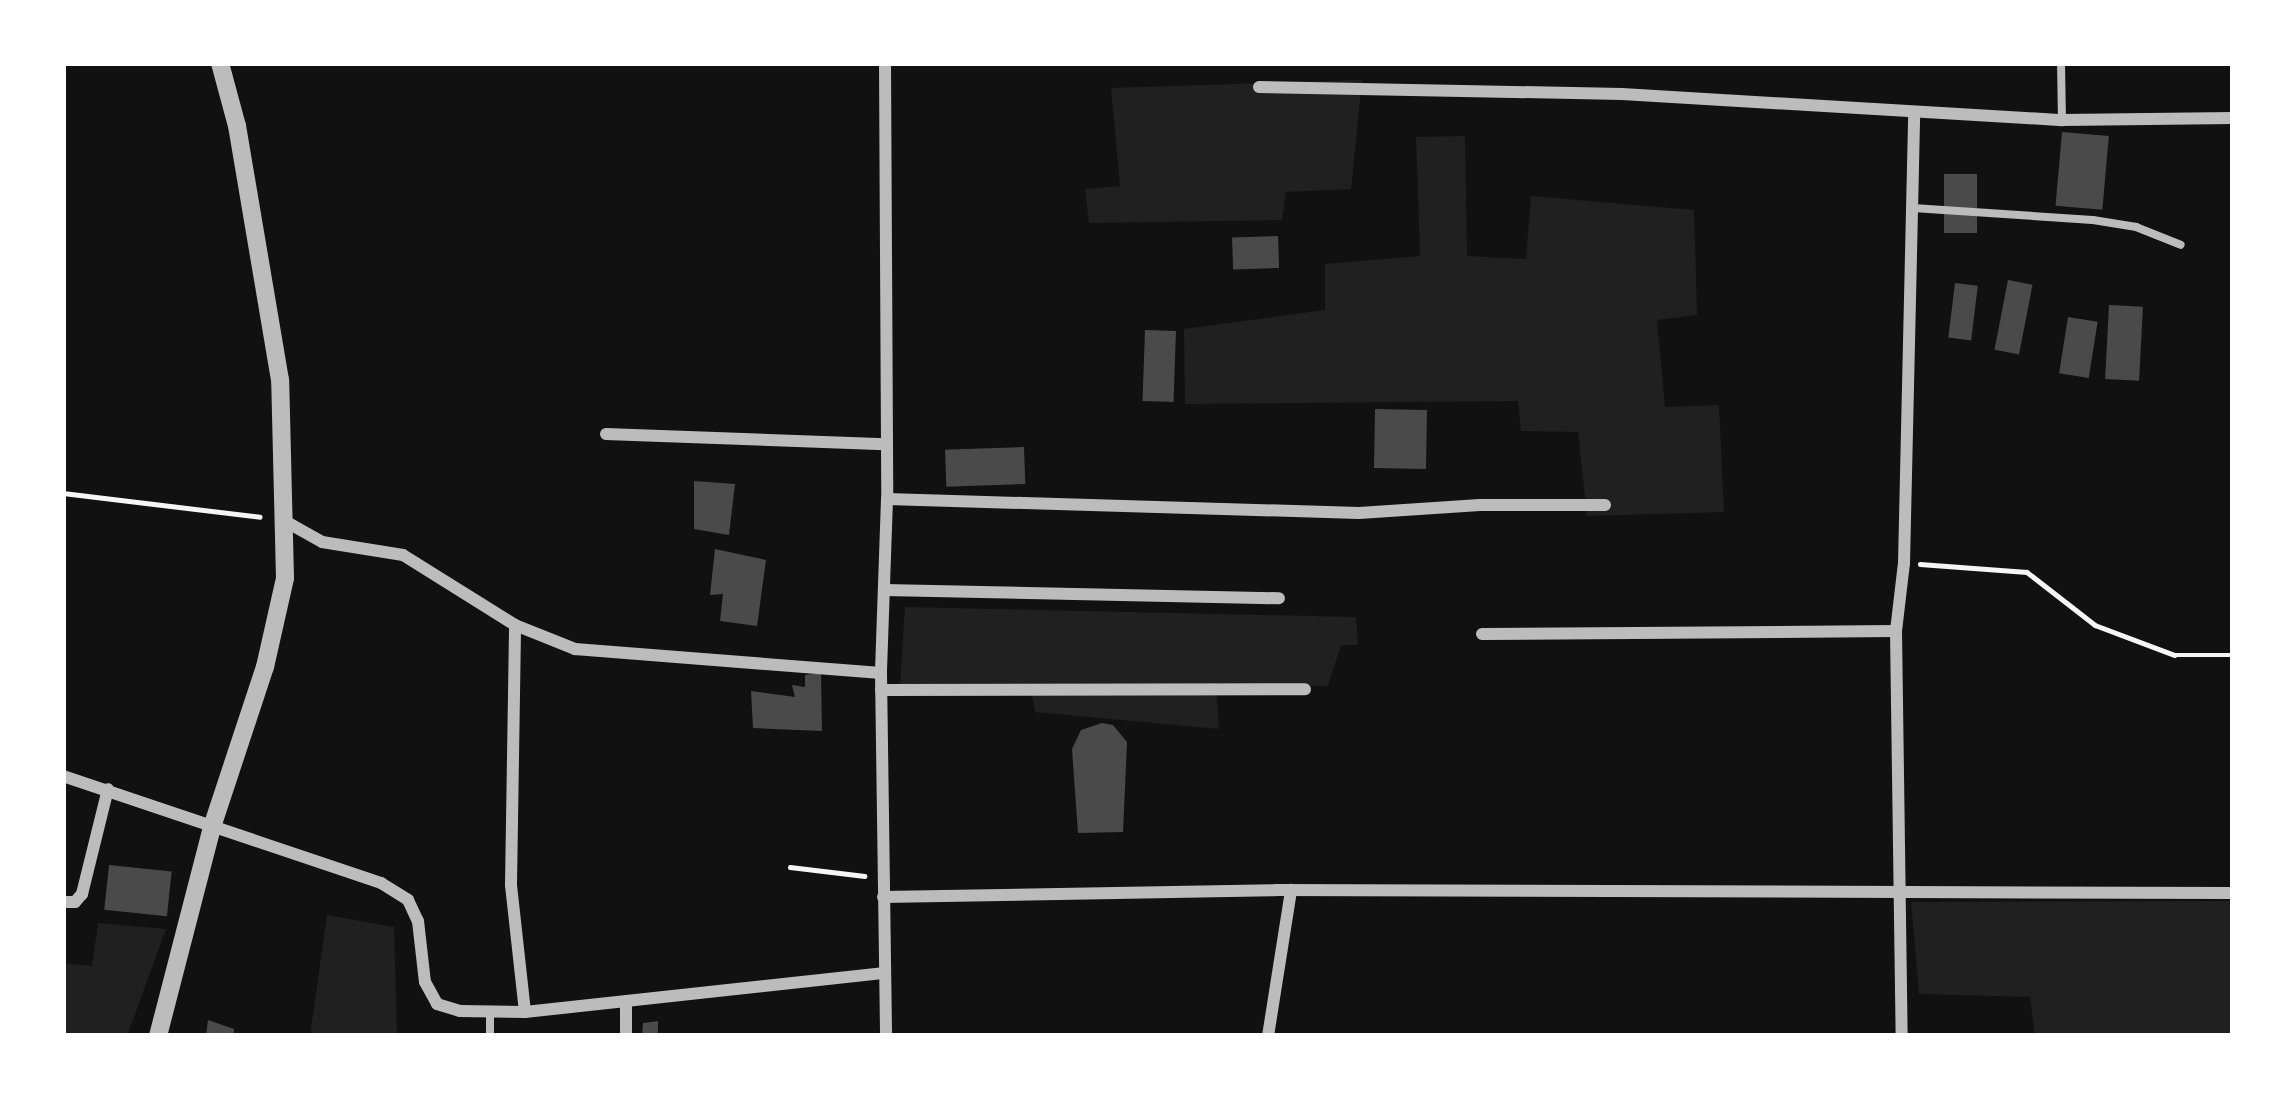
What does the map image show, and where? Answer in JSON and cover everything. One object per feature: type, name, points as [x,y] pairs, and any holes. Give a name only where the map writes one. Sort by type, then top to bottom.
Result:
[{"type":"street","points":[[158,1036],[212,827],[265,668],[284,578],[280,380],[237,126],[220,63]]},
{"type":"street","points":[[885,63],[886,500],[881,691],[886,1036]]},
{"type":"street","points":[[1259,87],[1622,94],[2062,120],[2233,118]]},
{"type":"street","points":[[1902,1036],[1896,631],[1904,563],[1914,114]]},
{"type":"street","points":[[607,434],[885,444]]},
{"type":"street","points":[[886,500],[1359,513],[1605,505]]},
{"type":"street","points":[[283,520],[322,542],[403,555],[515,625],[575,649],[881,673]]},
{"type":"street","points":[[884,590],[1279,598]]},
{"type":"street","points":[[515,625],[511,885],[525,1012]]},
{"type":"street","points":[[1482,634],[1896,631]]},
{"type":"street","points":[[881,691],[1305,689]]},
{"type":"street","points":[[63,776],[381,884],[408,900],[418,920],[425,982],[437,1004],[525,1012],[885,973]]},
{"type":"street","points":[[63,902],[75,902],[82,894],[108,789]]},
{"type":"street","points":[[1268,1036],[1291,890]]},
{"type":"street","points":[[883,897],[1291,890],[2233,893]]},
{"type":"street","points":[[626,1000],[626,1036]]},
{"type":"lane","points":[[2061,63],[2062,120]]},
{"type":"lane","points":[[1911,208],[2093,220],[2135,227],[2181,245]]},
{"type":"lane","points":[[490,1011],[490,1036]]},
{"type":"path","points":[[63,493],[283,520]]},
{"type":"path","points":[[1904,563],[2026,572],[2096,625],[2175,655],[2233,655]]},
{"type":"path","points":[[790,867],[882,878]]},
{"type":"shaded area","points":[[1362,80],[1351,189],[1286,192],[1282,220],[1089,223],[1085,189],[1120,186],[1111,88]]},
{"type":"shaded area","points":[[1465,136],[1467,256],[1526,259],[1531,196],[1694,210],[1697,315],[1657,320],[1665,407],[1719,405],[1724,512],[1587,516],[1578,432],[1521,431],[1518,401],[1185,404],[1184,329],[1325,310],[1325,264],[1420,256],[1416,137]]},
{"type":"shaded area","points":[[905,607],[1356,617],[1358,645],[1341,645],[1328,686],[1216,683],[1219,729],[1035,712],[1032,695],[900,687]]},
{"type":"shaded area","points":[[2233,901],[2233,1036],[2035,1036],[2030,997],[1919,994],[1911,902]]},
{"type":"shaded area","points":[[327,915],[394,927],[397,1036],[310,1036]]},
{"type":"shaded area","points":[[98,923],[166,929],[127,1036],[63,1036],[63,963],[92,966]]},
{"type":"building","points":[[2062,132],[2109,136],[2102,210],[2056,206]]},
{"type":"building","points":[[1944,174],[1977,174],[1977,233],[1944,233]]},
{"type":"building","points":[[1278,236],[1279,268],[1233,270],[1232,238]]},
{"type":"building","points":[[2008,280],[2033,285],[2019,354],[1994,350]]},
{"type":"building","points":[[1955,283],[1978,286],[1971,340],[1948,338]]},
{"type":"building","points":[[2109,305],[2143,307],[2139,381],[2105,379]]},
{"type":"building","points":[[2068,317],[2098,322],[2089,378],[2059,373]]},
{"type":"building","points":[[1145,330],[1176,331],[1174,402],[1143,401]]},
{"type":"building","points":[[1375,409],[1427,410],[1426,469],[1374,468]]},
{"type":"building","points":[[1024,447],[1025,484],[946,487],[945,450]]},
{"type":"building","points":[[694,481],[735,484],[729,535],[694,529]]},
{"type":"building","points":[[715,549],[766,560],[757,626],[720,621],[723,594],[710,595]]},
{"type":"building","points":[[821,673],[822,731],[753,728],[751,691],[795,697],[792,685],[805,687],[805,675]]},
{"type":"building","points":[[1102,723],[1113,725],[1127,742],[1123,832],[1078,833],[1072,749],[1081,730]]},
{"type":"building","points":[[109,865],[172,872],[167,916],[104,910]]},
{"type":"building","points":[[208,1020],[234,1029],[234,1036],[206,1036]]},
{"type":"building","points":[[658,1021],[658,1036],[642,1036],[643,1023]]}]
